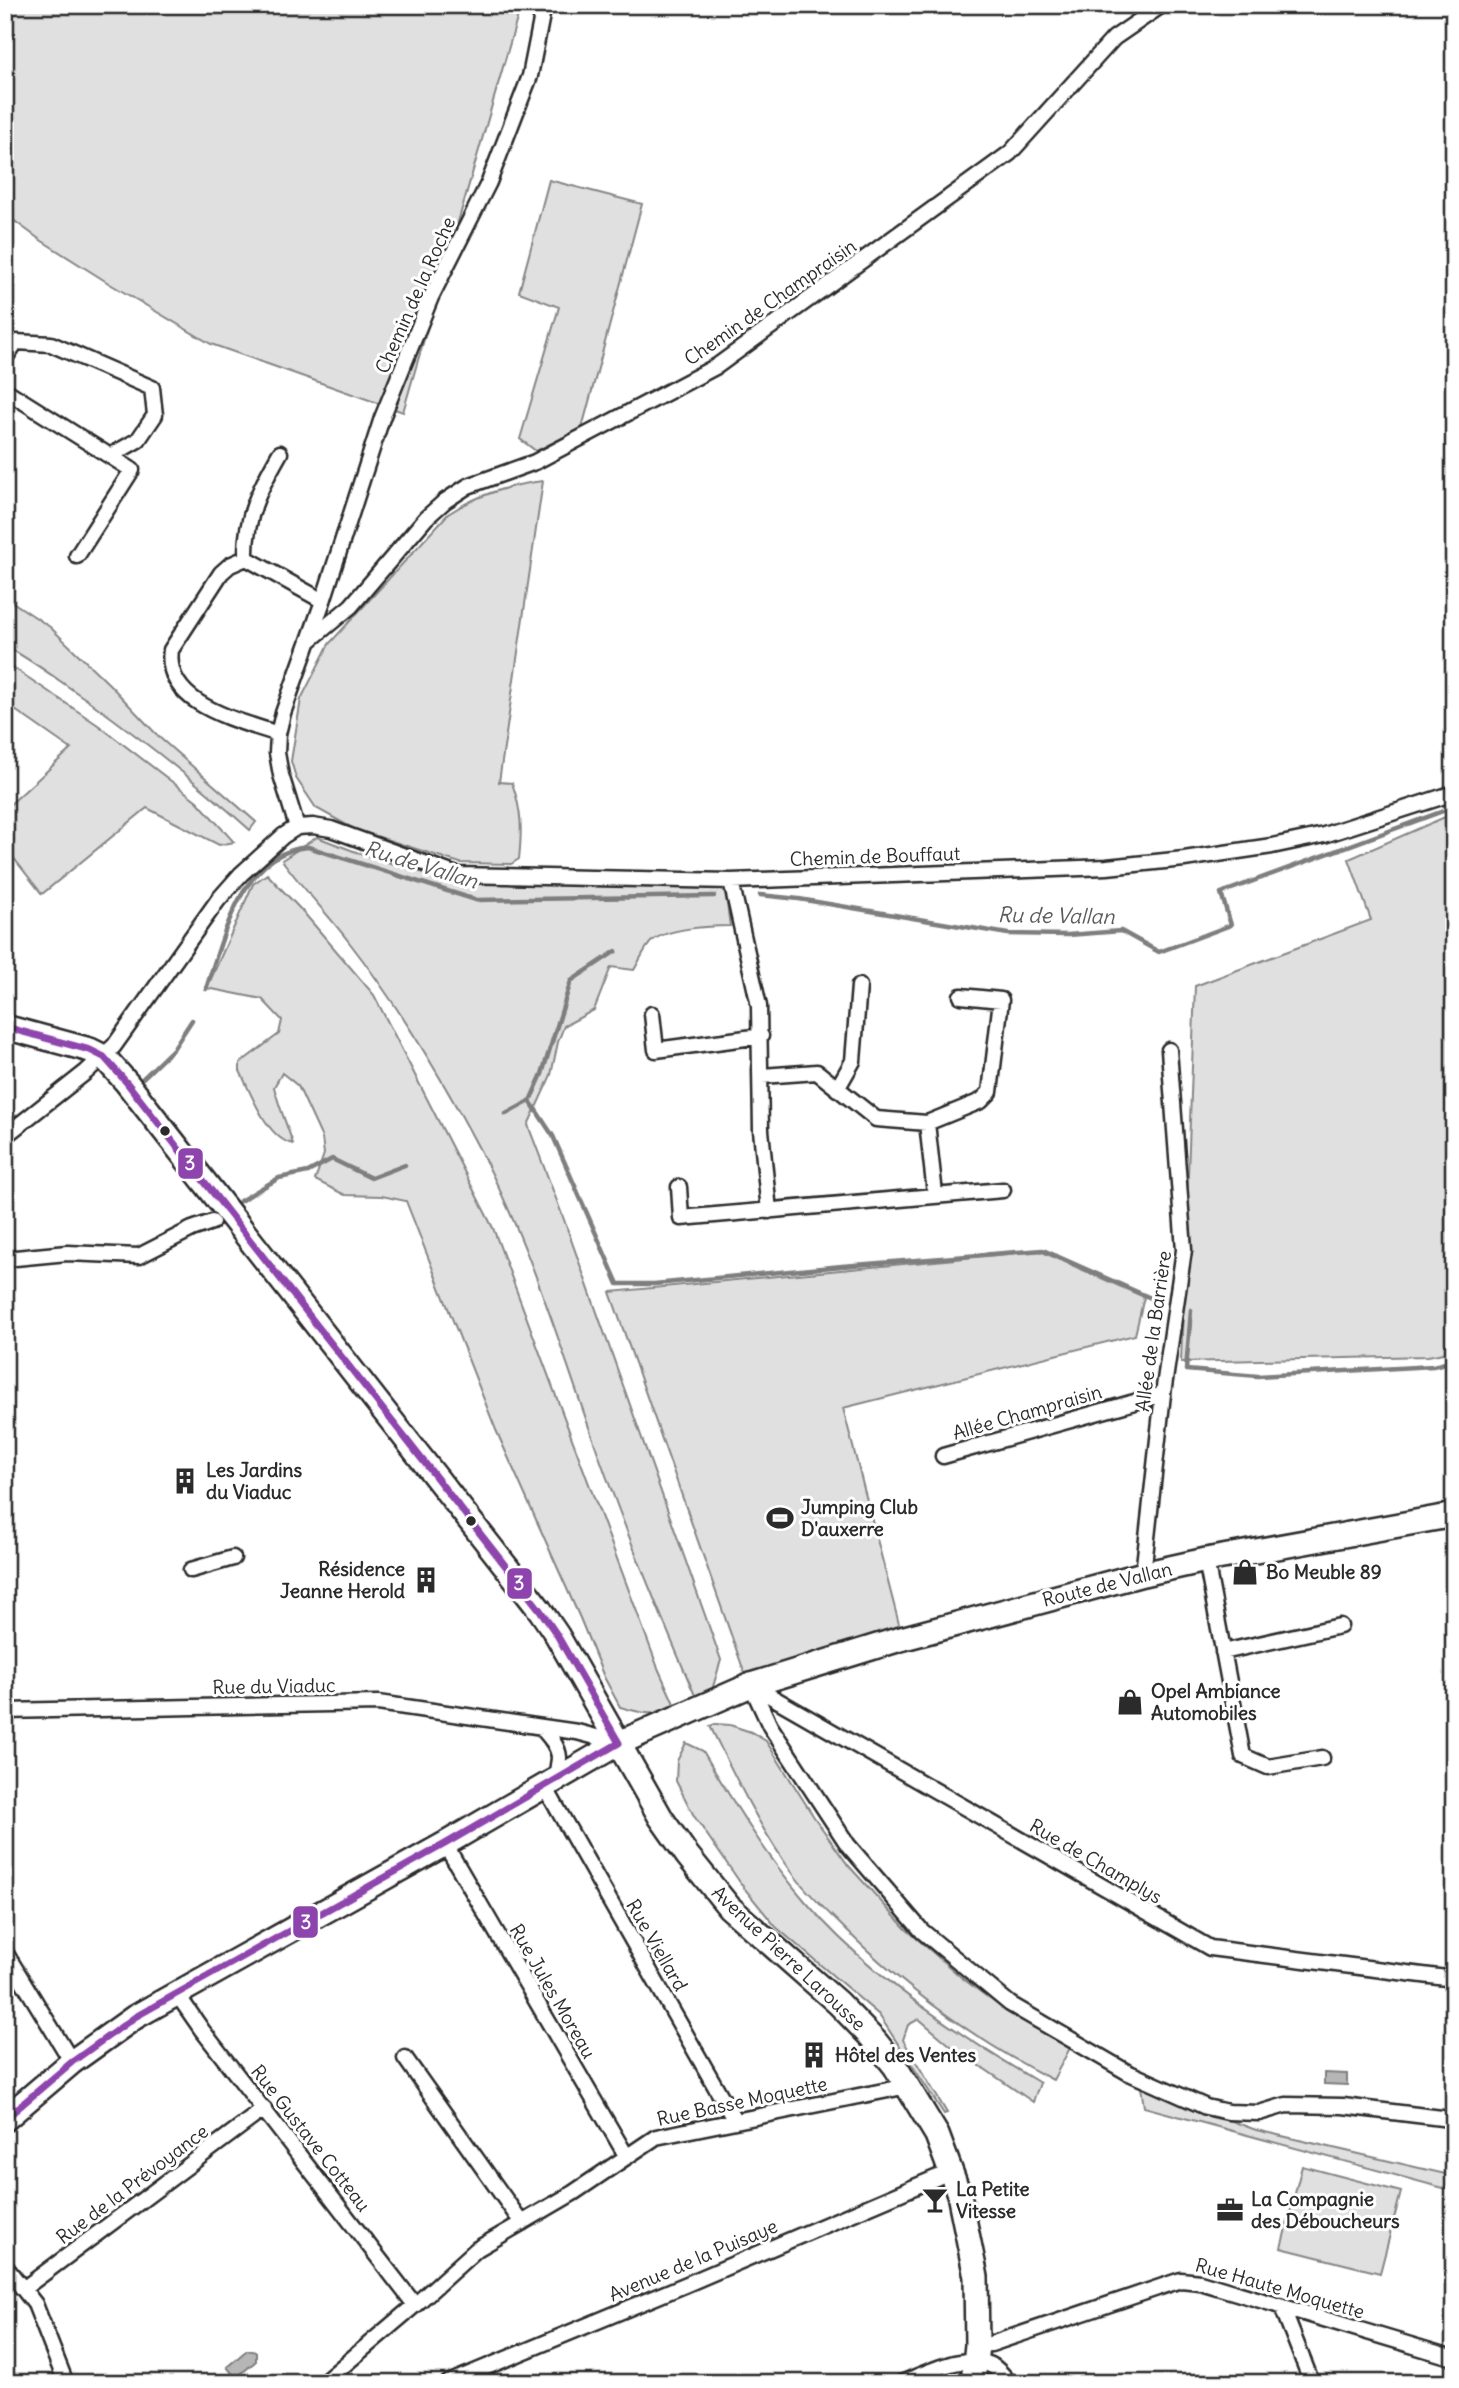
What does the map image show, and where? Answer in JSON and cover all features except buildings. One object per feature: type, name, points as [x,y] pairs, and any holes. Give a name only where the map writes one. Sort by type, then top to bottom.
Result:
[{"type":"main road","points":[[5,1027],[69,1043],[104,1057]]},
{"type":"main road","name":"Avenue Pierre Larousse","points":[[104,1057],[166,1130],[540,1610],[557,1635],[661,1818],[708,1882],[751,1928],[858,2022],[895,2066],[937,2135],[952,2171],[976,2277],[975,2363]]},
{"type":"main road","name":"Route de Vallan","points":[[5,2119],[72,2062],[135,2017],[619,1744],[759,1682],[897,1640],[1143,1574],[1454,1515]]},
{"type":"main road","points":[[599,1708],[634,1724],[657,1728]]},
{"type":"street","name":"Chemin de la Roche","points":[[297,827],[281,775],[278,734],[382,418],[431,297],[489,182],[530,76],[544,5]]},
{"type":"street","name":"Chemin de Champraisin","points":[[310,640],[351,606],[426,518],[445,500],[468,486],[535,462],[717,366],[1010,153],[1114,38],[1162,5]]},
{"type":"street","points":[[5,358],[16,342],[51,344],[152,388],[155,415],[138,440],[110,456]]},
{"type":"street","points":[[5,390],[132,470],[77,556]]},
{"type":"street","points":[[246,558],[256,496],[280,453]]},
{"type":"street","points":[[246,558],[323,601]]},
{"type":"street","points":[[246,558],[230,565],[222,573],[177,639],[169,663],[180,687],[209,710],[278,734]]},
{"type":"street","name":"Chemin de Bouffaut","points":[[297,827],[331,829],[457,874],[732,886],[1107,867],[1184,859],[1324,835],[1454,793]]},
{"type":"street","points":[[5,1136],[104,1057],[138,1015],[218,900],[283,836],[297,827]]},
{"type":"street","points":[[732,886],[759,1006],[761,1130],[769,1211]]},
{"type":"street","points":[[837,1089],[853,1061],[859,986]]},
{"type":"street","points":[[762,1076],[817,1072],[876,1119],[928,1123],[981,1101],[990,1092],[1001,1000],[961,996]]},
{"type":"street","points":[[652,1014],[656,1050],[761,1036]]},
{"type":"street","name":"Allée de la Barrière","points":[[1143,1574],[1163,1394],[1184,1250],[1169,1051]]},
{"type":"street","points":[[928,1123],[934,1194]]},
{"type":"street","points":[[679,1187],[681,1218],[1003,1190]]},
{"type":"street","points":[[5,1259],[67,1254],[139,1256],[192,1228],[212,1222]]},
{"type":"street","name":"Allée Champraisin","points":[[943,1456],[1163,1394]]},
{"type":"street","points":[[191,1570],[233,1558]]},
{"type":"street","points":[[1206,1560],[1243,1756],[1268,1767],[1322,1758]]},
{"type":"street","points":[[1223,1651],[1340,1626]]},
{"type":"street","points":[[759,1682],[770,1726],[848,1845],[922,1931],[1010,2004],[1127,2072],[1206,2107],[1228,2112],[1259,2113],[1286,2105],[1343,2106],[1450,2119]]},
{"type":"street","name":"Rue de Champlys","points":[[759,1682],[1210,1948],[1454,1979]]},
{"type":"street","name":"Rue du Viaduc","points":[[5,1712],[378,1703],[577,1732],[619,1744]]},
{"type":"street","points":[[541,1727],[555,1744],[559,1755],[552,1783]]},
{"type":"street","name":"Rue Viellard","points":[[552,1783],[735,2121]]},
{"type":"street","name":"Rue Jules Moreau","points":[[445,1844],[627,2157]]},
{"type":"street","points":[[5,1952],[72,2062]]},
{"type":"street","name":"Rue Gustave Cotteau","points":[[177,1994],[202,2031],[415,2305]]},
{"type":"street","points":[[405,2058],[522,2223]]},
{"type":"street","name":"Rue Basse Moquette","points":[[323,2383],[477,2249],[573,2193],[656,2137],[908,2086]]},
{"type":"street","name":"Rue de la Prévoyance","points":[[23,2289],[264,2109]]},
{"type":"street","name":"Avenue de la Puisaye","points":[[448,2383],[952,2171]]},
{"type":"street","points":[[5,2266],[35,2304],[66,2383]]},
{"type":"street","name":"Rue Haute Moquette","points":[[901,2383],[953,2363],[975,2363],[991,2344],[1181,2280],[1200,2281],[1454,2358]]},
{"type":"street","points":[[1282,2307],[1312,2383]]},
{"type":"street","points":[[975,2363],[995,2368],[1010,2383]]},
{"type":"shaded area","points":[[5,5],[521,5],[403,412],[211,344],[110,284],[5,214]]},
{"type":"shaded area","points":[[549,180],[642,204],[582,428],[536,451],[520,439],[559,307],[519,292]]},
{"type":"shaded area","points":[[543,481],[499,782],[512,783],[518,803],[521,839],[519,859],[511,864],[460,863],[354,829],[316,808],[296,778],[291,761],[301,699],[329,644],[448,514],[493,492]]},
{"type":"shaded area","points":[[5,597],[50,627],[160,738],[256,822],[250,830],[128,730],[46,671],[5,646]]},
{"type":"shaded area","points":[[5,662],[98,725],[197,801],[234,842],[219,845],[147,808],[42,894],[5,847],[5,809],[71,749],[5,703]]},
{"type":"shaded area","points":[[1454,813],[1454,1351],[1428,1356],[1181,1362],[1195,986],[1371,920],[1349,859]]},
{"type":"shaded area","points":[[317,837],[364,855],[454,882],[725,889],[730,926],[701,927],[668,933],[649,944],[634,970],[611,967],[594,1010],[564,1026],[551,1075],[528,1125],[721,1660],[712,1690],[697,1700],[617,1505],[530,1261],[501,1192],[438,1074],[387,993],[282,860]]},
{"type":"shaded area","points":[[267,874],[374,995],[493,1228],[658,1668],[676,1708],[648,1713],[620,1707],[604,1677],[496,1430],[406,1201],[382,1196],[345,1195],[315,1180],[324,1154],[322,1138],[298,1086],[282,1073],[274,1087],[293,1144],[275,1134],[255,1102],[240,1071],[240,1063],[279,1034],[282,1020],[262,999],[207,988],[253,884]]},
{"type":"shaded area","name":"Jumping Club D'auxerre","points":[[1040,1251],[1144,1297],[1135,1335],[843,1408],[900,1628],[746,1677],[610,1292]]},
{"type":"shaded area","points":[[730,1725],[751,1732],[766,1741],[848,1865],[906,1929],[962,1978],[1010,2014],[1070,2048],[1053,2080],[997,2049],[918,1994],[869,1952],[812,1896],[782,1858],[759,1821],[710,1726]]},
{"type":"shaded area","points":[[686,1743],[703,1751],[763,1847],[830,1928],[885,1978],[946,2024],[1040,2083],[1033,2102],[951,2046],[919,2019],[908,2025],[903,2040],[947,2113],[944,2114],[879,2015],[776,1927],[744,1888],[694,1816],[676,1781],[677,1761]]},
{"type":"shaded area","points":[[1324,2073],[1347,2074],[1347,2085],[1324,2084]]},
{"type":"shaded area","points":[[1141,2087],[1256,2130],[1454,2176],[1454,2191],[1144,2107]]},
{"type":"shaded area","points":[[1302,2166],[1401,2192],[1380,2273],[1281,2248]]},
{"type":"shaded area","points":[[247,2350],[256,2352],[256,2361],[236,2378],[227,2367]]},
{"type":"waterway","name":"Ru de Vallan","points":[[760,895],[799,899],[1008,934],[1068,935],[1121,931],[1159,952],[1231,925],[1221,893],[1454,807]]},
{"type":"waterway","name":"Ru de Vallan","points":[[206,989],[228,923],[251,880],[267,864],[285,852],[308,847],[476,900],[714,896]]},
{"type":"waterway","points":[[506,1114],[530,1101],[542,1074],[571,981],[616,951]]},
{"type":"waterway","name":"Ru de Vallan","points":[[143,1078],[173,1049],[192,1020]]},
{"type":"waterway","points":[[530,1101],[553,1136],[618,1284],[654,1284],[1043,1250],[1153,1299]]},
{"type":"waterway","points":[[240,1201],[279,1178],[308,1172],[332,1159],[371,1178],[405,1165]]},
{"type":"waterway","points":[[1191,1310],[1186,1370],[1258,1376],[1433,1366],[1454,1361]]},
{"type":"transit line","name":"3","points":[[5,1027],[90,1050],[104,1057],[127,1083],[540,1610],[619,1743]]},
{"type":"transit line","name":"3","points":[[5,2119],[72,2062],[135,2017],[445,1844],[619,1743]]},
{"type":"place","name":"Les Jardins du Viaduc","points":[[185,1481]]},
{"type":"place","name":"Jumping Club D'auxerre","points":[[780,1518]]},
{"type":"place","name":"Bo Meuble 89","points":[[1245,1572]]},
{"type":"place","name":"Résidence Jeanne Herold","points":[[426,1580]]},
{"type":"place","name":"Opel Ambiance Automobiles","points":[[1130,1702]]},
{"type":"place","name":"Hôtel des Ventes","points":[[814,2055]]},
{"type":"place","name":"La Petite Vitesse","points":[[935,2200]]},
{"type":"place","name":"La Compagnie des Déboucheurs","points":[[1230,2210]]}]
